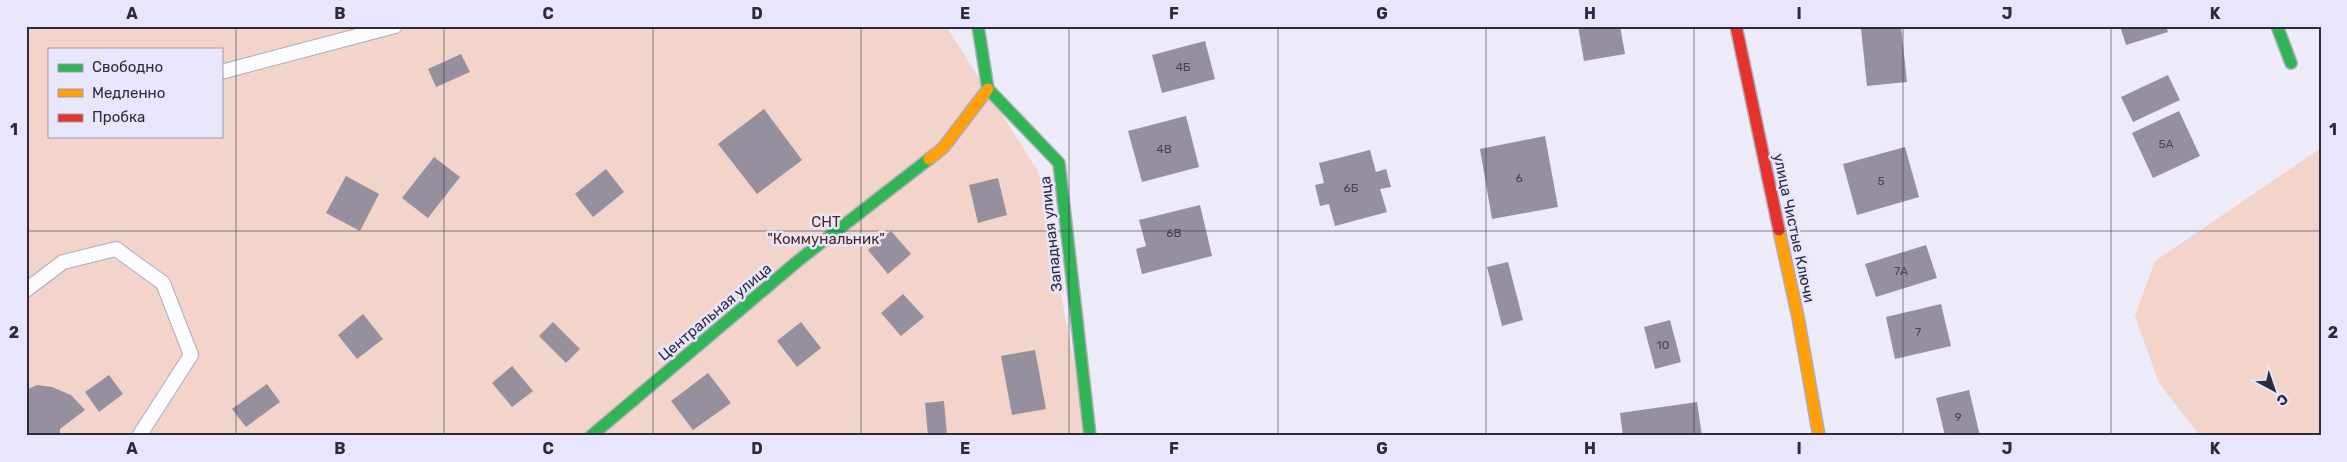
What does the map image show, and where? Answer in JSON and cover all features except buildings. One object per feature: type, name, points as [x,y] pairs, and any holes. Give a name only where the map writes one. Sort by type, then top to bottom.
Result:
[{"type":"street","points":[[978,26],[988,89]]},
{"type":"street","name":"улица Чистые Ключи","points":[[1736,26],[1798,316],[1819,436]]},
{"type":"street","points":[[2277,26],[2291,62]]},
{"type":"street","name":"Центральная улица","points":[[591,436],[799,260],[943,148],[988,89]]},
{"type":"street","name":"Западная улица","points":[[988,89],[1059,163],[1090,436]]},
{"type":"lane","points":[[222,72],[396,26]]},
{"type":"lane","points":[[26,290],[63,262],[116,249],[163,283],[191,355],[139,436]]},
{"type":"green space","name":"СНТ \"Коммунальник\"","points":[[26,26],[946,26],[1039,173],[1087,436],[26,436]]},
{"type":"green space","points":[[2321,148],[2321,436],[2200,436],[2159,383],[2135,316],[2155,261]]},
{"type":"traffic: fast","points":[[978,26],[988,89],[1059,163],[1090,436]]},
{"type":"traffic: fast","points":[[2277,26],[2291,63]]},
{"type":"traffic: fast","points":[[591,436],[799,260],[929,159]]},
{"type":"traffic: slow","points":[[929,159],[943,148],[988,89]]},
{"type":"traffic: slow","points":[[1779,230],[1798,317],[1819,436]]},
{"type":"traffic: jam","points":[[1736,26],[1779,230]]}]
